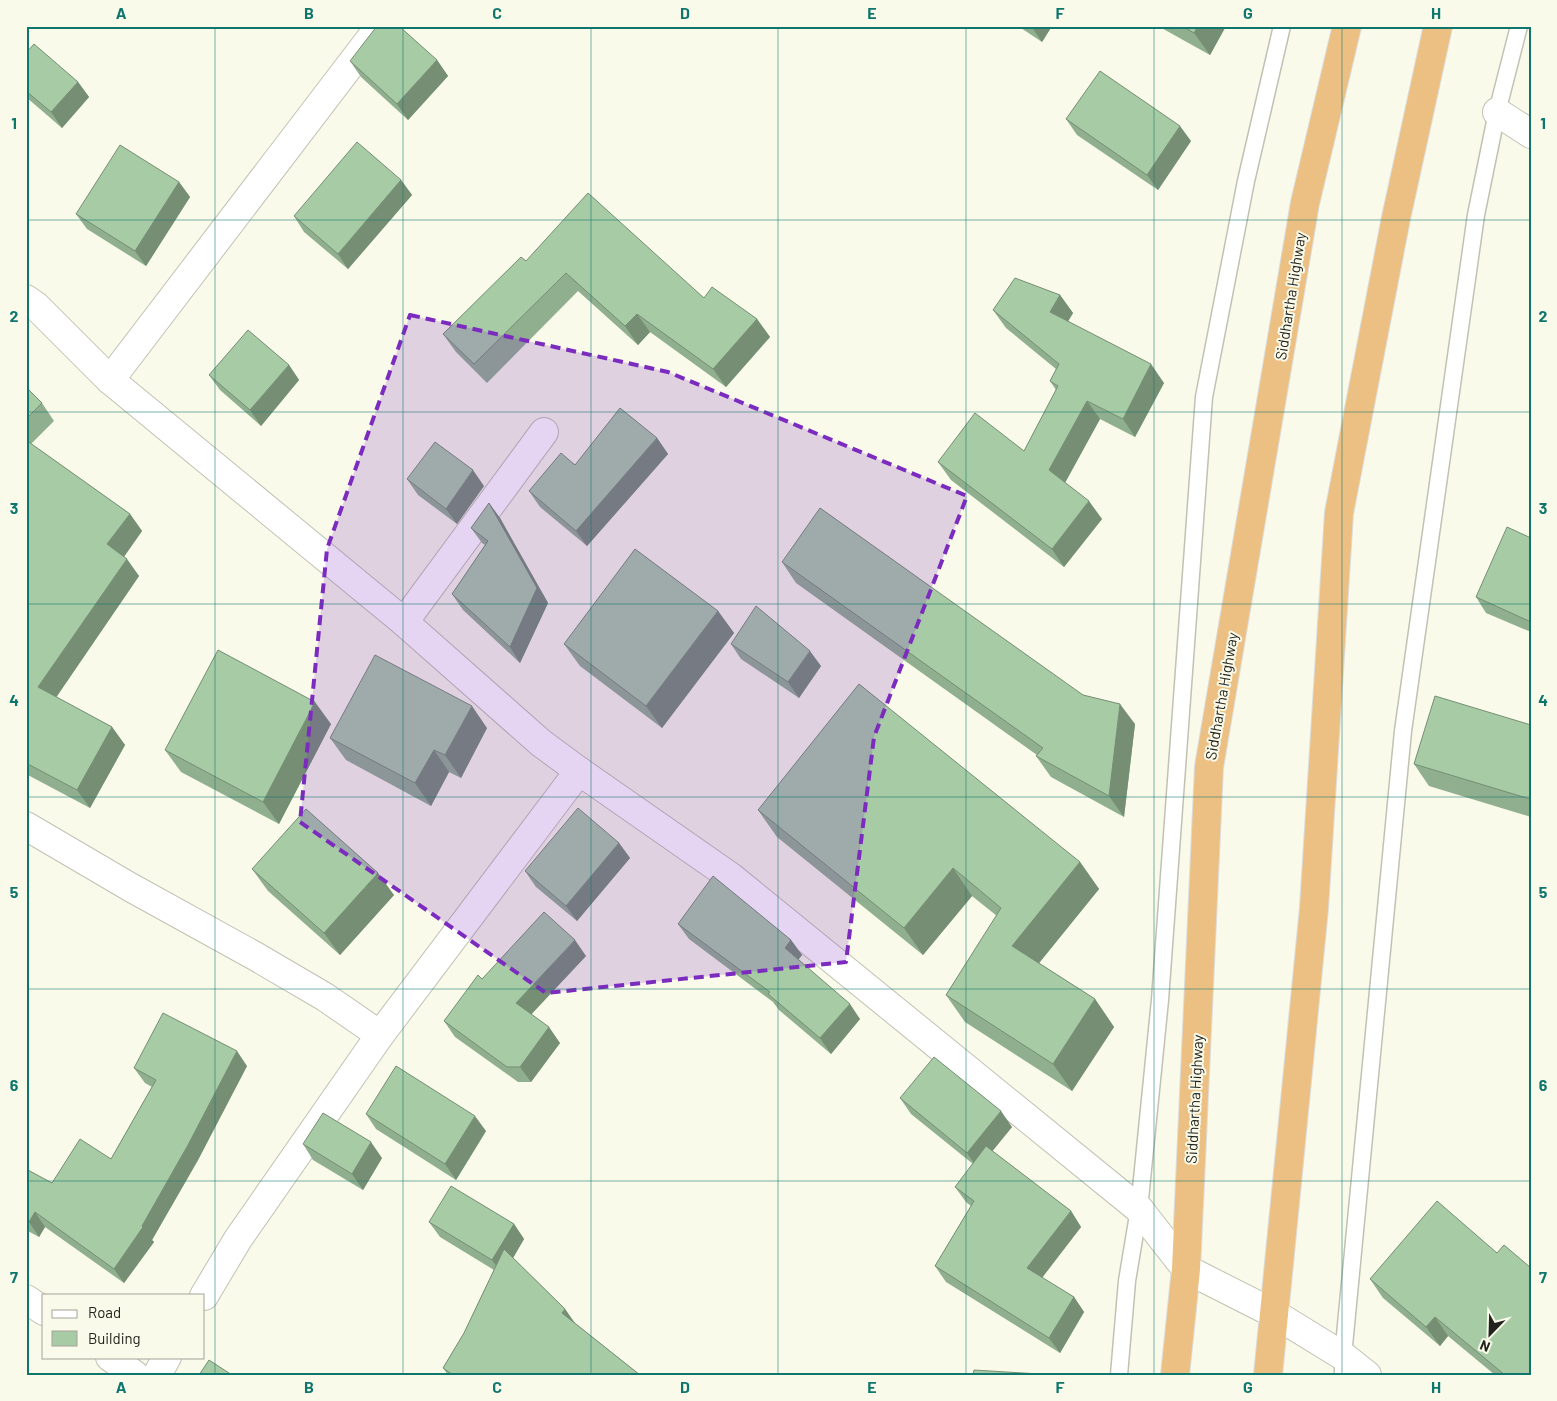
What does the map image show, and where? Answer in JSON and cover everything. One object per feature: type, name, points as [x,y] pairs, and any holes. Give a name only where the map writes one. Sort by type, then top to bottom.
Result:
[{"type":"highway","name":"Siddhartha Highway","points":[[1176,1375],[1186,1269],[1209,766],[1305,203],[1347,26]]},
{"type":"highway","points":[[1268,1375],[1314,908],[1339,513],[1396,218],[1438,26]]},
{"type":"street","points":[[110,380],[380,26]]},
{"type":"street","points":[[1497,112],[1531,134]]},
{"type":"street","points":[[26,299],[36,306],[110,380],[404,622],[541,743],[578,771],[731,877],[1139,1209],[1186,1269],[1273,1313],[1343,1366],[1367,1375]]},
{"type":"street","points":[[404,622],[544,432]]},
{"type":"street","points":[[205,1294],[238,1239],[380,1035],[578,771]]},
{"type":"street","points":[[26,826],[325,997],[380,1035]]},
{"type":"street","points":[[26,1299],[42,1310]]},
{"type":"street","points":[[111,1358],[135,1375]]},
{"type":"street","points":[[156,1375],[166,1358]]},
{"type":"lane","points":[[1119,1375],[1128,1282],[1139,1209],[1160,1000],[1204,397],[1246,181],[1282,26]]},
{"type":"lane","points":[[1343,1366],[1404,730],[1476,215],[1497,112],[1519,26]]},
{"type":"highlighted area","points":[[410,315],[668,372],[967,496],[874,737],[846,962],[546,993],[300,822],[327,549]]},
{"type":"building","points":[[377,26],[399,26],[437,60],[397,104],[350,61]]},
{"type":"building","points":[[1182,26],[1198,26],[1194,33]]},
{"type":"building","points":[[34,44],[78,82],[51,112],[26,91],[26,53]]},
{"type":"building","points":[[1100,71],[1180,126],[1147,175],[1066,119]]},
{"type":"building","points":[[357,142],[401,180],[338,254],[294,216]]},
{"type":"building","points":[[120,145],[179,182],[135,251],[76,214]]},
{"type":"building","points":[[588,193],[704,298],[712,287],[757,319],[713,369],[637,314],[625,326],[566,273],[474,364],[443,334],[521,257],[526,261]]},
{"type":"building","points":[[1015,278],[1060,295],[1050,312],[1151,364],[1123,419],[1087,401],[1049,470],[1089,501],[1052,549],[938,462],[975,413],[1024,451],[1058,386],[1050,381],[1059,364],[993,310]]},
{"type":"building","points":[[248,330],[289,365],[250,410],[209,375]]},
{"type":"building","points":[[26,387],[42,403],[26,419]]},
{"type":"building","points":[[620,408],[657,438],[576,531],[529,491],[561,453],[575,465]]},
{"type":"building","points":[[26,440],[130,514],[107,544],[127,559],[38,687],[112,727],[77,790],[26,763]]},
{"type":"building","points":[[435,442],[473,470],[446,509],[407,479]]},
{"type":"building","points":[[489,503],[537,588],[510,647],[452,594],[488,541],[471,528]]},
{"type":"building","points":[[820,508],[1083,695],[1120,704],[1109,796],[1036,756],[1043,748],[782,562]]},
{"type":"building","points":[[1507,527],[1531,538],[1531,622],[1476,597]]},
{"type":"building","points":[[635,549],[718,611],[646,706],[564,644]]},
{"type":"building","points":[[756,606],[810,651],[788,682],[731,644]]},
{"type":"building","points":[[218,650],[315,702],[263,802],[165,750]]},
{"type":"building","points":[[375,655],[472,706],[445,755],[434,750],[415,783],[330,738]]},
{"type":"building","points":[[859,684],[1080,862],[1012,946],[1095,999],[1053,1064],[946,995],[1001,908],[953,868],[904,928],[758,810]]},
{"type":"building","points":[[1435,696],[1531,725],[1530,799],[1414,764]]},
{"type":"building","points":[[578,808],[619,843],[566,906],[525,871]]},
{"type":"building","points":[[306,809],[378,873],[324,933],[252,869]]},
{"type":"building","points":[[713,876],[791,940],[785,948],[850,1004],[820,1038],[768,994],[770,992],[678,924]]},
{"type":"building","points":[[544,912],[575,940],[516,1003],[549,1027],[520,1067],[507,1067],[444,1021],[478,975],[482,979]]},
{"type":"building","points":[[163,1013],[237,1051],[143,1227],[114,1269],[35,1212],[29,1222],[26,1221],[26,1169],[52,1183],[80,1139],[111,1159],[156,1080],[134,1068]]},
{"type":"building","points":[[934,1057],[1001,1111],[967,1153],[900,1098]]},
{"type":"building","points":[[396,1066],[475,1116],[445,1164],[366,1114]]},
{"type":"building","points":[[323,1113],[371,1142],[352,1174],[303,1144]]},
{"type":"building","points":[[986,1146],[1071,1211],[1027,1268],[1074,1297],[1049,1338],[935,1266],[974,1201],[955,1187]]},
{"type":"building","points":[[451,1186],[514,1224],[492,1260],[429,1222]]},
{"type":"building","points":[[1437,1201],[1497,1253],[1504,1245],[1531,1268],[1531,1375],[1505,1375],[1435,1317],[1426,1327],[1370,1279]]},
{"type":"building","points":[[504,1249],[565,1309],[562,1313],[640,1375],[453,1375],[443,1368],[464,1333]]},
{"type":"building","points":[[209,1360],[232,1375],[199,1375]]},
{"type":"building","points":[[974,1370],[1055,1375],[973,1375]]}]
